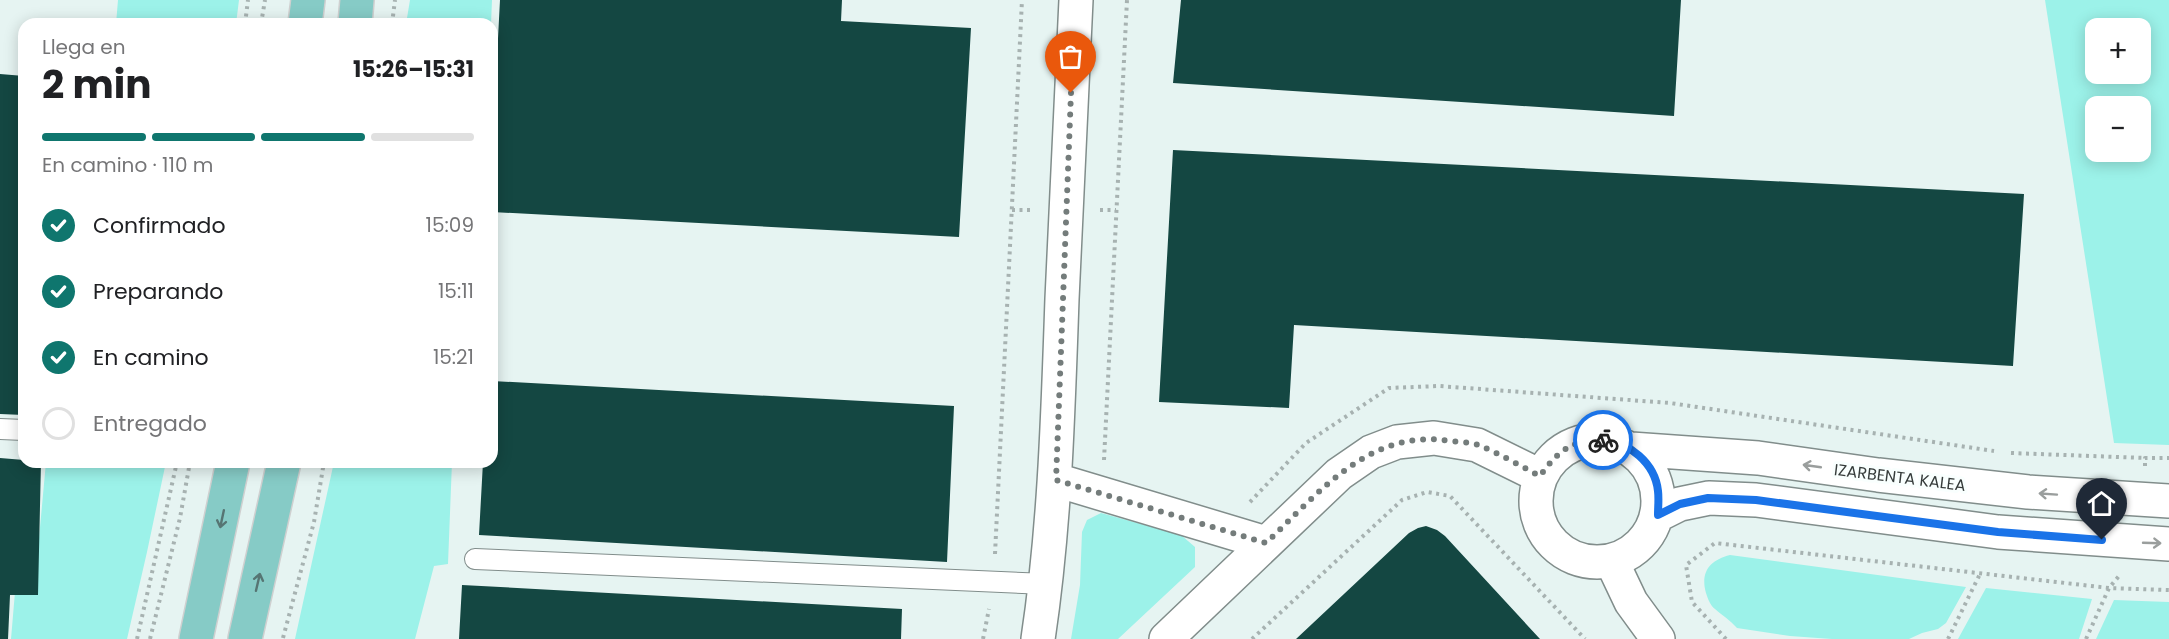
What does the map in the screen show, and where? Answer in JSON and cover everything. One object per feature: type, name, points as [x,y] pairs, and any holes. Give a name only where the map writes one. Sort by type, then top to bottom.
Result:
[{"type":"main road","points":[[306,18],[308,0]]},
{"type":"main road","points":[[355,18],[357,0]]},
{"type":"main road","points":[[1038,639],[1047,584],[1056,480],[1065,210],[1076,0]]},
{"type":"main road","points":[[1166,639],[1339,474],[1371,452],[1396,442],[1434,438],[1478,445],[1540,476]]},
{"type":"main road","points":[[1590,440],[1611,441],[1631,449],[1644,460],[1653,474],[1658,489],[1658,515],[1649,536],[1633,552],[1612,562],[1584,562],[1559,550],[1542,529],[1535,503],[1540,476],[1552,458],[1570,446],[1590,440]]},
{"type":"main road","name":"IZARBENTA KALEA","points":[[1631,449],[1758,458],[2028,492],[2169,501]]},
{"type":"main road","points":[[196,639],[232,468]]},
{"type":"main road","points":[[245,639],[283,468]]},
{"type":"main road","points":[[1056,480],[1266,543]]},
{"type":"main road","points":[[1658,515],[1680,504],[1708,498],[1756,500],[1998,532],[2156,543]]},
{"type":"main road","points":[[1612,562],[1631,602],[1658,639]]},
{"type":"lane","points":[[0,429],[18,430]]},
{"type":"lane","points":[[475,559],[1047,584]]},
{"type":"path","points":[[245,18],[248,0]]},
{"type":"path","points":[[262,18],[265,0]]},
{"type":"path","points":[[393,18],[395,0]]},
{"type":"path","points":[[983,639],[994,583],[1022,0]]},
{"type":"path","points":[[1104,470],[1127,0]]},
{"type":"path","points":[[1242,503],[1252,502],[1306,443],[1389,388],[1439,386],[1670,403],[2006,452],[2145,458]]},
{"type":"path","points":[[137,639],[176,468]]},
{"type":"path","points":[[150,639],[180,518],[189,468]]},
{"type":"path","points":[[283,639],[314,522],[323,468]]},
{"type":"path","points":[[1252,639],[1402,500],[1427,492],[1450,496],[1585,639]]},
{"type":"path","points":[[1726,639],[1692,602],[1686,565],[1715,543],[2109,588],[2169,590]]},
{"type":"path","points":[[2086,639],[2109,588],[2156,543]]},
{"type":"path","points":[[1948,639],[1980,574]]},
{"type":"shaded area","points":[[118,0],[239,0],[237,18],[116,18]]},
{"type":"shaded area","points":[[410,0],[492,0],[491,18],[407,18]]},
{"type":"shaded area","points":[[2045,0],[2169,0],[2169,445],[2114,443]]},
{"type":"shaded area","points":[[45,468],[165,468],[127,639],[11,639],[15,592],[34,593]]},
{"type":"shaded area","points":[[333,468],[452,468],[448,564],[434,566],[415,639],[295,639]]},
{"type":"shaded area","points":[[1101,513],[1181,535],[1195,547],[1195,567],[1118,639],[1071,639],[1080,585],[1082,532],[1087,520]]},
{"type":"shaded area","points":[[1730,555],[1966,587],[1946,623],[1938,629],[1909,639],[1832,639],[1790,636],[1737,628],[1712,606],[1704,586],[1706,573],[1717,560]]},
{"type":"shaded area","points":[[1986,588],[2092,599],[2079,639],[1958,639]]},
{"type":"shaded area","points":[[2114,600],[2169,602],[2169,639],[2096,639]]},
{"type":"building","points":[[500,0],[842,0],[841,21],[971,28],[959,237],[498,212]]},
{"type":"building","points":[[1181,0],[1681,0],[1674,116],[1173,83]]},
{"type":"building","points":[[0,74],[18,76],[18,415],[0,414]]},
{"type":"building","points":[[1173,150],[2024,194],[2013,366],[1294,325],[1289,408],[1159,402]]},
{"type":"building","points":[[498,381],[954,406],[947,562],[479,535],[483,468],[498,468]]},
{"type":"building","points":[[0,458],[18,460],[18,468],[41,468],[38,595],[10,595],[8,639],[0,639]]},
{"type":"building","points":[[1426,526],[1445,536],[1540,639],[1296,639],[1409,533]]},
{"type":"building","points":[[462,585],[902,609],[901,639],[459,639]]},
{"type":"way so far","points":[[1071,93],[1056,480],[1266,543],[1339,474],[1371,452],[1396,442],[1434,438],[1478,445],[1540,476],[1552,458],[1570,446],[1590,440],[1603,440]]},
{"type":"route","points":[[1603,440],[1631,449],[1644,460],[1653,474],[1658,489],[1658,515],[1680,504],[1708,498],[1756,500],[1998,532],[2102,540]]}]
